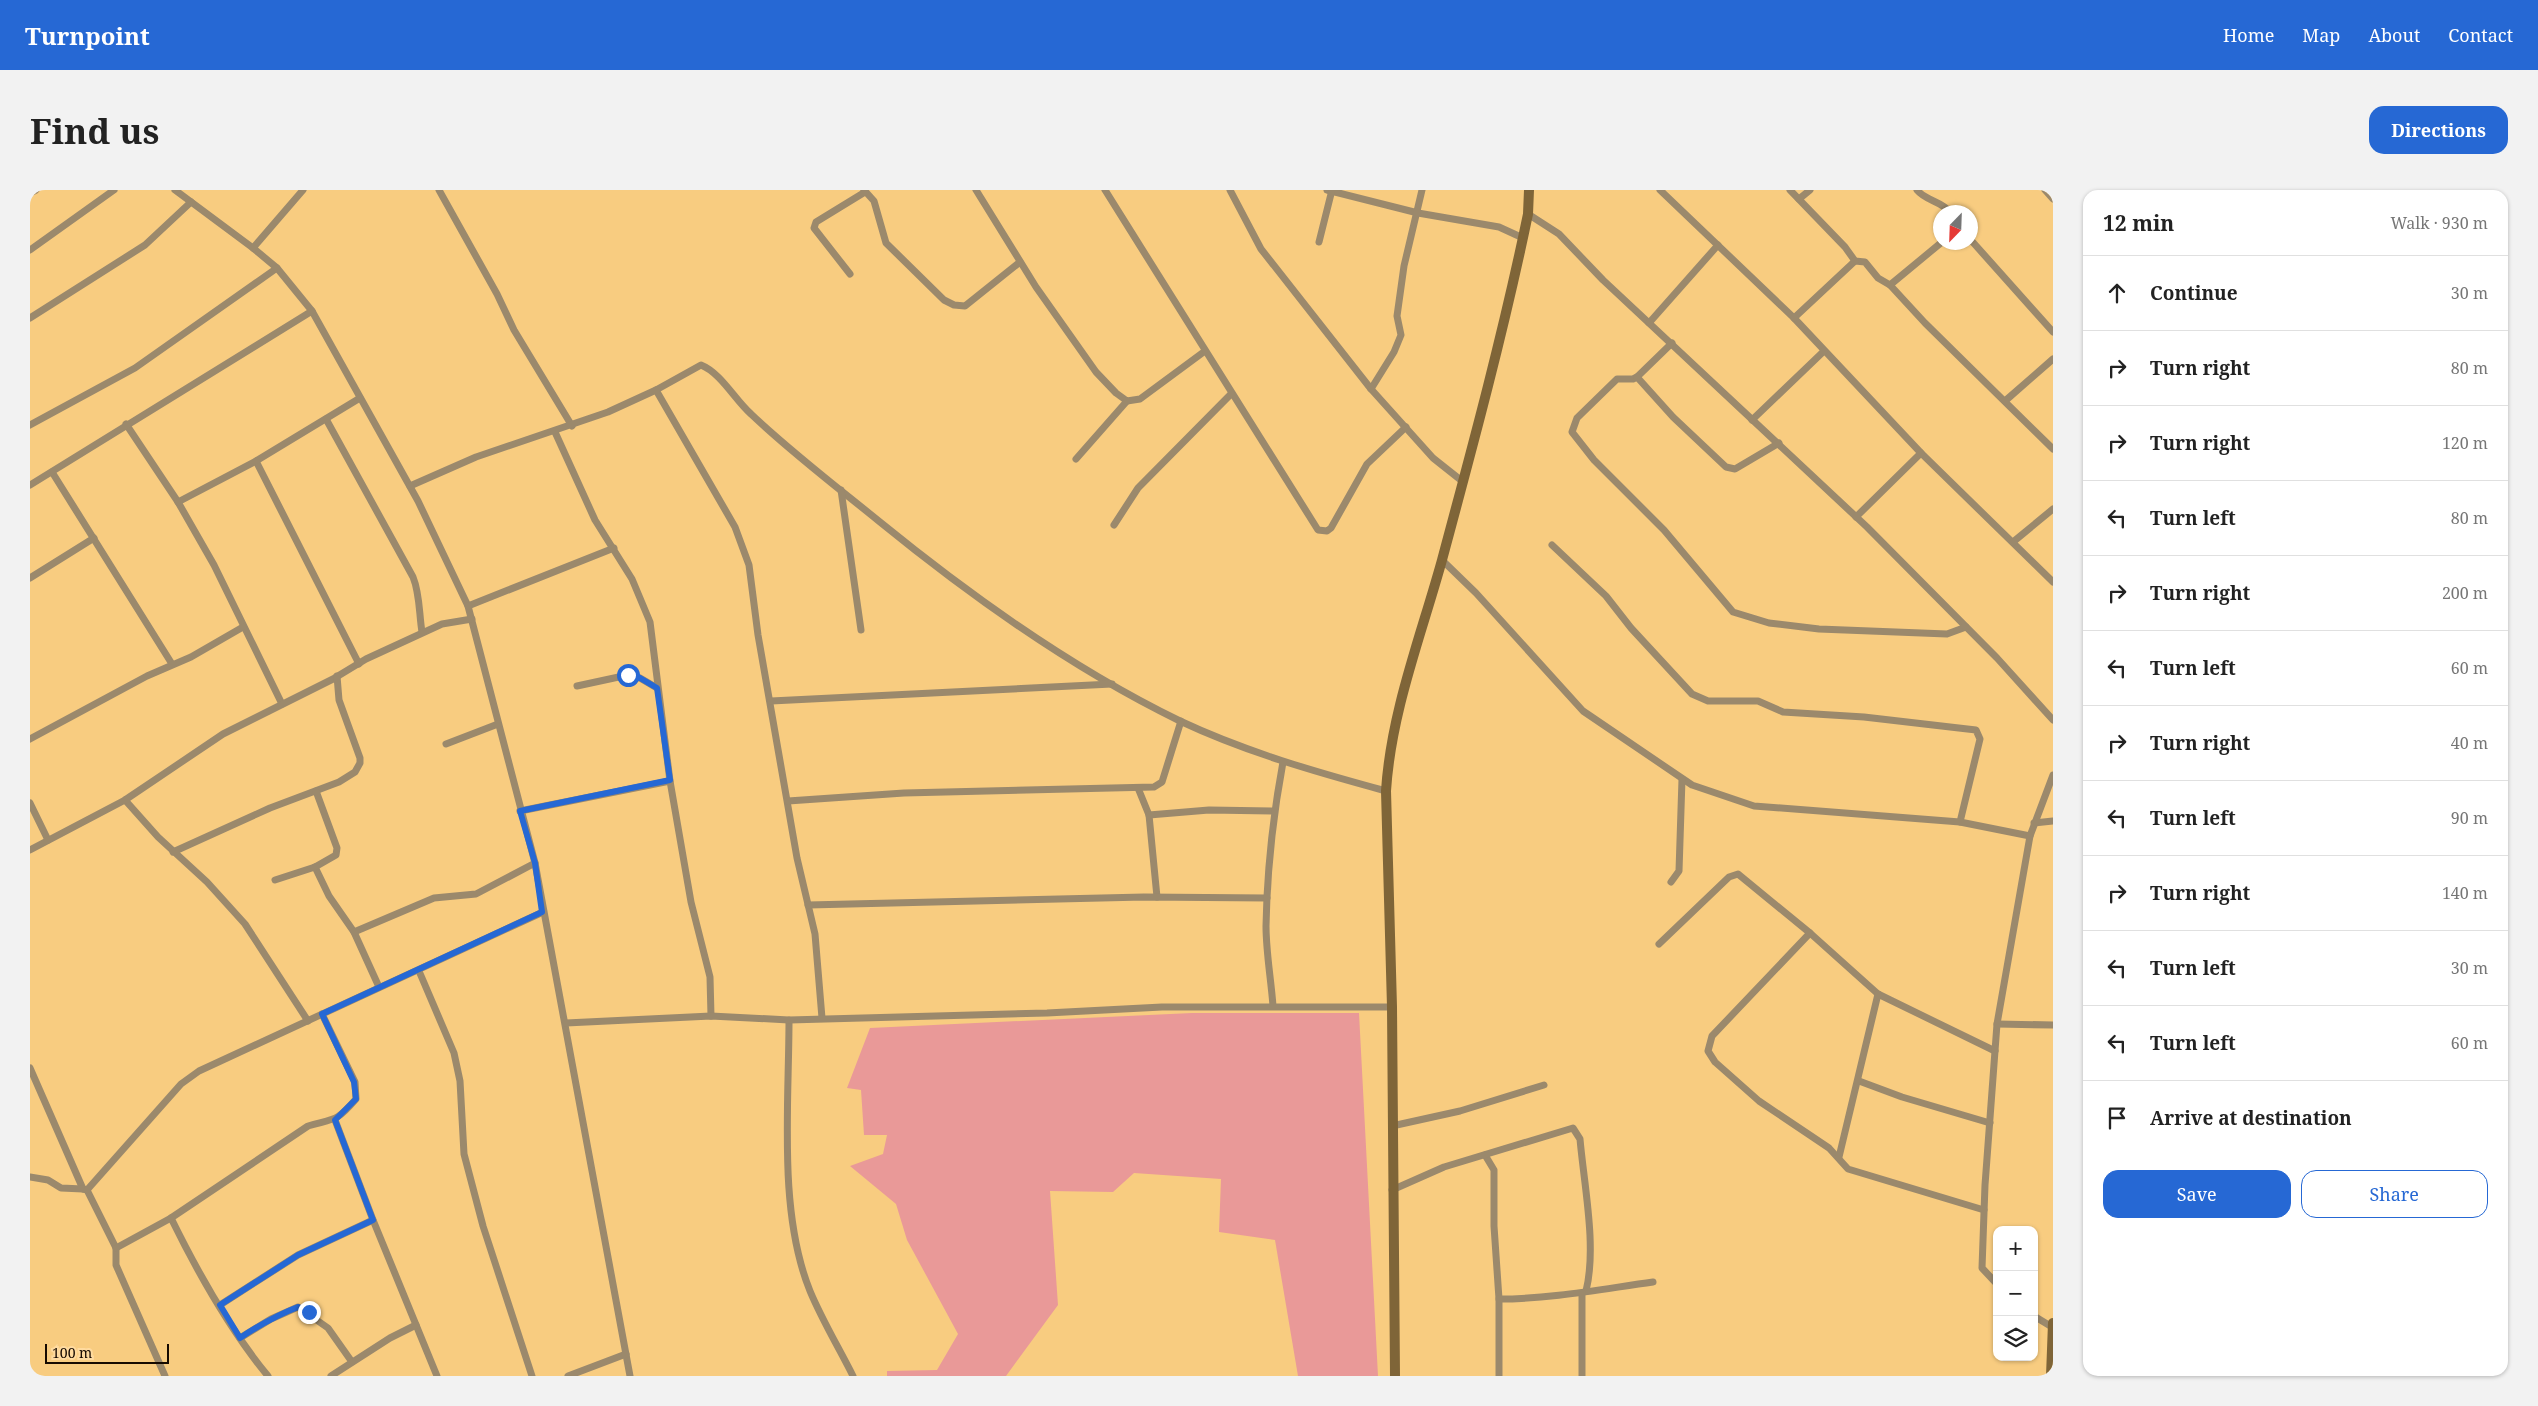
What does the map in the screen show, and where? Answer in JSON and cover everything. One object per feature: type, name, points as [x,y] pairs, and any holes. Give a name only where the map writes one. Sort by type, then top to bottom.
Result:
[{"type":"main road","points":[[1396,1376],[1392,1190],[1392,1007],[1386,791],[1394,728],[1442,560],[1496,355],[1528,214],[1529,190]]},
{"type":"main road","points":[[2051,1376],[2052,1325]]},
{"type":"street","points":[[30,194],[36,190]]},
{"type":"street","points":[[30,250],[114,190]]},
{"type":"street","points":[[174,190],[277,268],[312,311],[410,486],[445,554],[468,606],[535,863],[542,912],[566,1023],[630,1376]]},
{"type":"street","points":[[253,248],[303,190]]},
{"type":"street","points":[[439,190],[497,294],[514,330],[572,426]]},
{"type":"street","points":[[976,190],[1020,262],[1096,372],[1116,393],[1128,401]]},
{"type":"street","points":[[1105,190],[1315,527],[1322,531],[1331,528],[1373,456],[1406,427]]},
{"type":"street","points":[[1230,190],[1261,249],[1372,389],[1433,458],[1462,481]]},
{"type":"street","points":[[1372,389],[1394,352],[1401,335],[1398,316],[1404,266],[1422,190]]},
{"type":"street","points":[[1660,190],[1794,318],[1824,352],[1921,452],[2053,582]]},
{"type":"street","points":[[1790,190],[1845,246],[1855,261]]},
{"type":"street","points":[[1799,199],[1810,190]]},
{"type":"street","points":[[1917,190],[1923,197],[1939,202],[1942,205]]},
{"type":"street","points":[[2045,190],[2053,199]]},
{"type":"street","points":[[850,274],[814,228],[816,222],[865,191],[874,201],[886,243],[944,300],[954,306],[965,306],[1020,262]]},
{"type":"street","points":[[1319,242],[1330,191],[1418,213],[1499,227],[1523,238]]},
{"type":"street","points":[[30,318],[145,245],[191,202]]},
{"type":"street","points":[[1528,214],[1559,234],[1649,323],[1856,517],[1966,627],[2053,720]]},
{"type":"street","points":[[1649,323],[1718,245]]},
{"type":"street","points":[[1978,248],[2053,332]]},
{"type":"street","points":[[1890,285],[1933,249]]},
{"type":"street","points":[[1794,318],[1855,261],[1865,262],[1878,278],[1890,285],[1925,323],[2006,401],[2053,450]]},
{"type":"street","points":[[30,425],[134,368],[277,268]]},
{"type":"street","points":[[30,485],[126,424],[215,373],[312,311]]},
{"type":"street","points":[[1672,343],[1633,380],[1617,379],[1577,418],[1572,432],[1594,460],[1664,530],[1733,612],[1769,623],[1819,629],[1947,634],[1966,627]]},
{"type":"street","points":[[1076,459],[1128,401],[1140,399],[1205,351]]},
{"type":"street","points":[[1752,420],[1824,352]]},
{"type":"street","points":[[2006,401],[2053,359]]},
{"type":"street","points":[[410,486],[476,457],[572,426],[656,390],[695,368],[705,367],[750,414],[841,490],[978,597],[1072,661],[1181,721],[1283,762],[1386,791]]},
{"type":"street","points":[[1637,376],[1701,445],[1726,467],[1735,469],[1779,444]]},
{"type":"street","points":[[656,390],[707,478],[745,551],[788,801],[815,934],[822,1018]]},
{"type":"street","points":[[1114,525],[1138,488],[1232,394]]},
{"type":"street","points":[[178,502],[256,461],[360,398]]},
{"type":"street","points":[[326,418],[413,577],[418,589],[417,604],[422,632]]},
{"type":"street","points":[[126,424],[178,502],[214,565],[282,704]]},
{"type":"street","points":[[555,432],[595,520],[614,548],[641,598],[650,622],[670,780],[691,902],[710,977],[711,1016]]},
{"type":"street","points":[[1856,517],[1921,452]]},
{"type":"street","points":[[256,461],[358,664]]},
{"type":"street","points":[[52,472],[172,664]]},
{"type":"street","points":[[841,490],[861,630]]},
{"type":"street","points":[[2013,542],[2053,509]]},
{"type":"street","points":[[30,578],[94,538]]},
{"type":"street","points":[[1552,545],[1606,596],[1631,628],[1692,694],[1708,701],[1758,701],[1783,712],[1864,718],[1976,730],[1980,739],[1960,822]]},
{"type":"street","points":[[468,606],[614,548]]},
{"type":"street","points":[[1442,560],[1476,593],[1583,711],[1682,779],[1713,794],[1754,806],[1960,822],[2030,836]]},
{"type":"street","points":[[30,850],[125,800],[223,734],[422,632],[455,620],[472,619]]},
{"type":"street","points":[[30,739],[147,676],[191,657],[243,627]]},
{"type":"street","points":[[578,686],[628,675],[640,678],[657,688]]},
{"type":"street","points":[[173,852],[355,772],[360,763],[339,700],[337,676]]},
{"type":"street","points":[[771,701],[1112,684]]},
{"type":"street","points":[[788,801],[904,793],[1154,787],[1162,782],[1181,721]]},
{"type":"street","points":[[446,744],[498,724]]},
{"type":"street","points":[[1273,1006],[1266,928],[1267,898],[1274,811],[1283,762]]},
{"type":"street","points":[[1993,1280],[1982,1268],[1984,1210],[1997,1024],[2030,836],[2053,775]]},
{"type":"street","points":[[1671,882],[1679,871],[1682,779]]},
{"type":"street","points":[[520,811],[670,780]]},
{"type":"street","points":[[1138,788],[1149,815],[1156,897]]},
{"type":"street","points":[[276,880],[315,867],[332,858],[338,852],[316,790]]},
{"type":"street","points":[[125,800],[173,852],[207,882],[245,924],[308,1021]]},
{"type":"street","points":[[30,803],[48,840]]},
{"type":"street","points":[[1149,815],[1209,810],[1274,811]]},
{"type":"street","points":[[2034,823],[2053,820]]},
{"type":"street","points":[[354,932],[434,898],[476,894],[535,863]]},
{"type":"street","points":[[315,867],[329,896],[354,932],[379,987]]},
{"type":"street","points":[[1659,944],[1729,877],[1738,874],[1810,933],[1878,994],[1995,1051]]},
{"type":"street","points":[[808,906],[1156,897],[1267,898]]},
{"type":"street","points":[[30,1177],[48,1180],[61,1188],[85,1189],[181,1084],[199,1071],[379,987],[419,971],[542,912]]},
{"type":"street","points":[[1810,933],[1712,1036],[1708,1051],[1715,1062],[1759,1101],[1839,1157],[1848,1169],[1984,1210]]},
{"type":"street","points":[[419,971],[454,1053],[460,1081],[464,1154],[483,1226],[532,1376]]},
{"type":"street","points":[[1839,1157],[1859,1081],[1878,994]]},
{"type":"street","points":[[566,1023],[711,1016],[789,1020],[1047,1013],[1162,1007],[1392,1007]]},
{"type":"street","points":[[116,1248],[171,1218],[308,1126],[335,1120],[356,1099],[354,1082],[322,1014]]},
{"type":"street","points":[[789,1020],[788,1196],[795,1238],[810,1291],[854,1376]]},
{"type":"street","points":[[1997,1024],[2053,1025]]},
{"type":"street","points":[[30,1068],[85,1189],[116,1248],[116,1265],[165,1376]]},
{"type":"street","points":[[1859,1081],[1902,1097],[1990,1123]]},
{"type":"street","points":[[1392,1126],[1460,1112],[1544,1085]]},
{"type":"street","points":[[335,1120],[373,1220],[437,1376]]},
{"type":"street","points":[[1392,1190],[1444,1167],[1573,1128],[1576,1130],[1580,1139],[1590,1276],[1584,1292],[1582,1376]]},
{"type":"street","points":[[1485,1155],[1494,1170],[1494,1226],[1499,1299],[1499,1376]]},
{"type":"street","points":[[171,1218],[193,1263],[240,1338],[268,1376]]},
{"type":"street","points":[[220,1305],[298,1255],[373,1220]]},
{"type":"street","points":[[1499,1299],[1526,1299],[1653,1282]]},
{"type":"street","points":[[240,1338],[271,1318],[298,1307],[309,1312],[316,1321],[328,1328],[352,1362]]},
{"type":"street","points":[[2038,1318],[2052,1325]]},
{"type":"street","points":[[331,1376],[390,1338],[416,1325]]},
{"type":"street","points":[[568,1376],[626,1354]]},
{"type":"shaded area","points":[[1192,1013],[1359,1013],[1378,1376],[1298,1376],[1275,1240],[1219,1232],[1221,1179],[1134,1173],[1113,1192],[1050,1191],[1058,1305],[1006,1376],[887,1376],[887,1371],[937,1370],[958,1334],[907,1240],[896,1204],[850,1166],[883,1154],[887,1135],[864,1135],[861,1090],[847,1088],[870,1028]]},
{"type":"route","points":[[309,1312],[304,1308],[293,1308],[271,1318],[240,1338],[220,1305],[298,1255],[322,1242],[373,1220],[335,1120],[356,1099],[354,1082],[322,1014],[379,987],[419,971],[542,912],[535,863],[520,811],[670,780],[657,688],[640,678],[628,675]]}]
